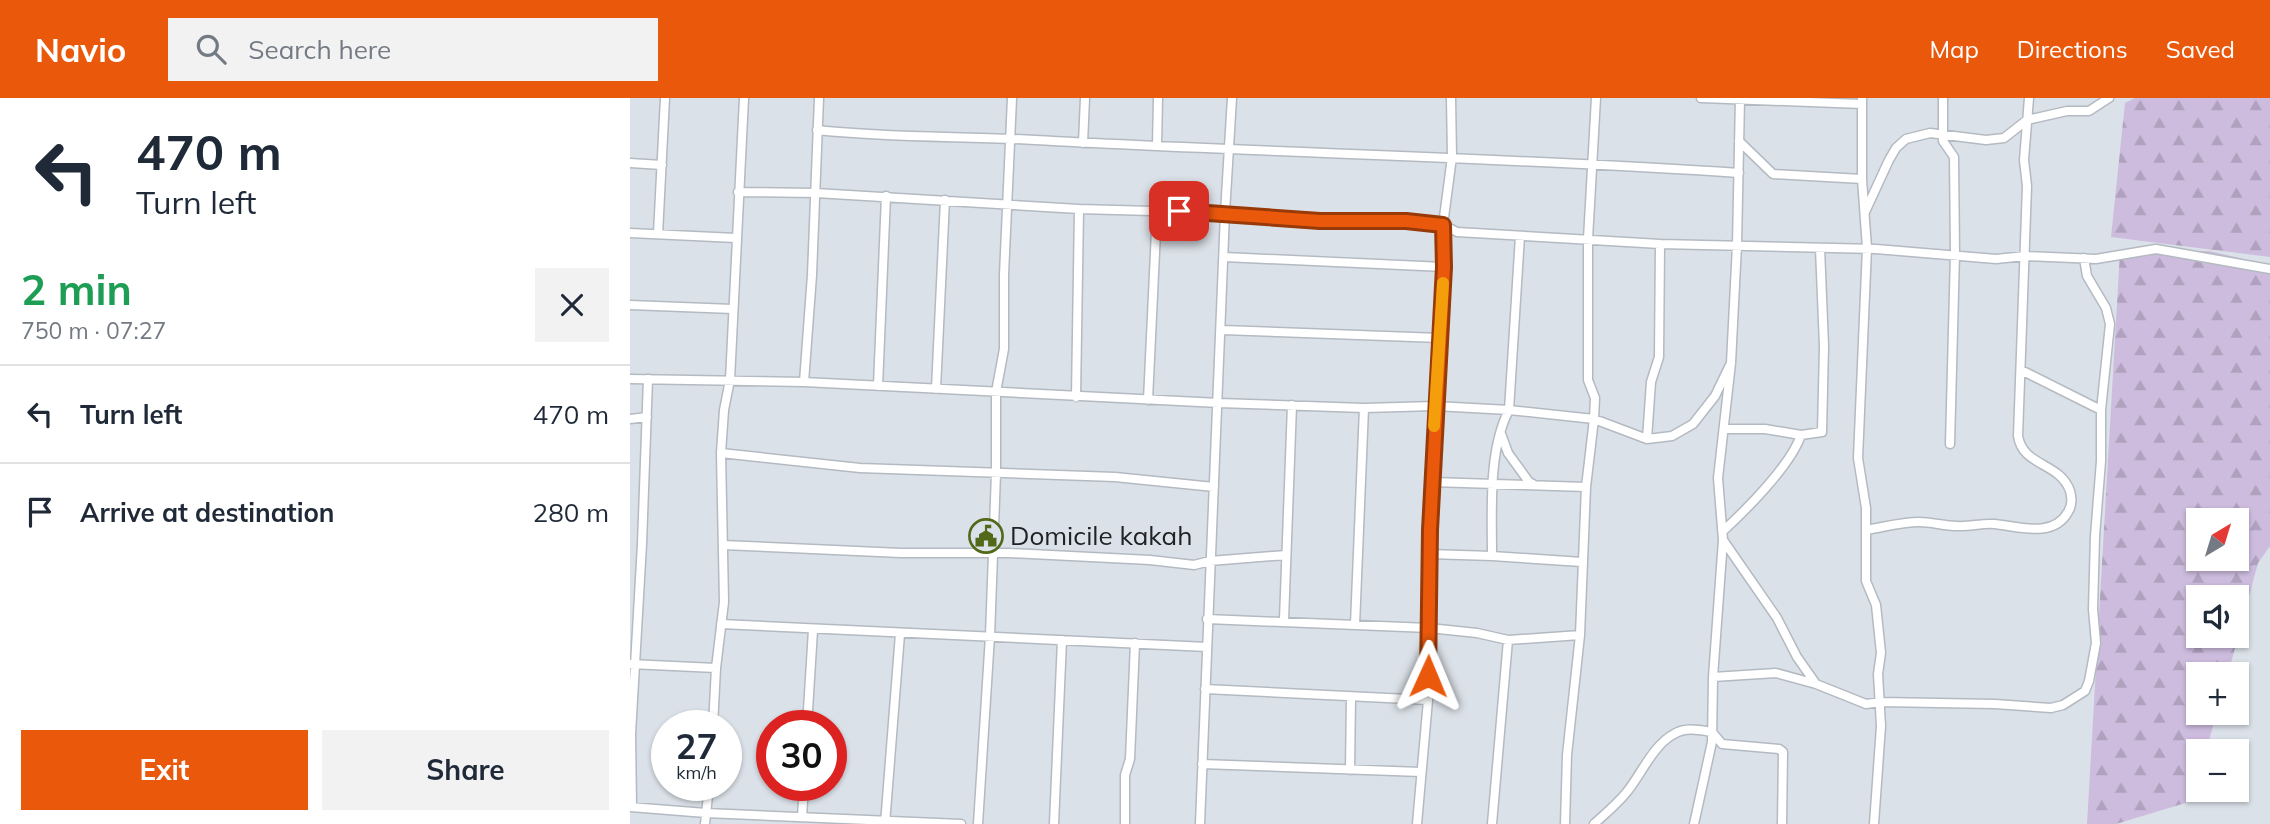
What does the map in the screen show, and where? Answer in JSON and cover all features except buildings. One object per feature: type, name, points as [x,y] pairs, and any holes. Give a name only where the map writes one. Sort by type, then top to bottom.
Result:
[{"type":"street","points":[[658,234],[665,98]]},
{"type":"street","points":[[714,710],[724,603],[721,453],[730,380],[744,98]]},
{"type":"street","points":[[804,382],[819,98]]},
{"type":"street","points":[[978,824],[990,636],[996,392],[1004,349],[1004,275],[1012,98]]},
{"type":"street","points":[[1083,143],[1085,98]]},
{"type":"street","points":[[1157,146],[1158,98]]},
{"type":"street","points":[[1200,824],[1232,98]]},
{"type":"street","points":[[1418,824],[1428,700],[1429,554],[1444,267],[1443,225],[1452,157],[1451,98]]},
{"type":"street","points":[[1565,824],[1567,755],[1580,635],[1586,487],[1595,398],[1588,380],[1588,239],[1597,98]]},
{"type":"street","points":[[1701,98],[1862,101],[1862,179],[1867,248],[1858,458],[1866,508],[1866,581],[1876,605],[1881,653],[1878,674],[1881,726],[1874,824]]},
{"type":"street","points":[[1943,98],[1943,142],[1954,158],[1955,254],[1950,444]]},
{"type":"street","points":[[1866,530],[1922,522],[1955,526],[1995,524],[2035,529],[2052,525],[2066,516],[2072,500],[2066,484],[2054,470],[2029,457],[2020,446],[2018,436],[2027,186],[2024,160],[2029,98]]},
{"type":"street","points":[[1864,214],[1896,148],[1906,139],[1919,134],[1986,140],[2004,138],[2027,120],[2067,111],[2089,111],[2109,98]]},
{"type":"street","points":[[1694,824],[1708,767],[1712,732],[1723,535],[1718,478],[1731,363],[1740,99]]},
{"type":"street","points":[[817,130],[1229,151],[1593,163],[1739,173]]},
{"type":"street","points":[[1739,141],[1773,174],[1862,179]]},
{"type":"street","points":[[630,163],[662,164]]},
{"type":"street","points":[[738,192],[816,192],[1079,209],[1225,213],[1320,221],[1406,221],[1443,225],[1457,232],[1660,244],[1867,248],[1996,259],[2025,256],[2096,259],[2156,249],[2270,269]]},
{"type":"street","points":[[878,386],[886,196]]},
{"type":"street","points":[[936,388],[945,200]]},
{"type":"street","points":[[1076,397],[1079,209]]},
{"type":"street","points":[[1149,400],[1157,210]]},
{"type":"street","points":[[630,233],[736,238]]},
{"type":"street","points":[[1492,556],[1492,485],[1500,426],[1509,410],[1520,236]]},
{"type":"street","points":[[1647,439],[1651,382],[1659,357],[1660,244]]},
{"type":"street","points":[[1724,429],[1765,429],[1801,435],[1822,432],[1824,345],[1820,248]]},
{"type":"street","points":[[1224,257],[1444,267]]},
{"type":"street","points":[[1713,677],[1776,673],[1816,684],[1866,704],[1995,704],[2052,708],[2063,705],[2085,691],[2090,681],[2096,643],[2093,609],[2095,536],[2101,461],[2101,410],[2110,324],[2106,308],[2087,276],[2084,258]]},
{"type":"street","points":[[630,305],[733,309]]},
{"type":"street","points":[[1222,330],[1440,338]]},
{"type":"street","points":[[630,379],[804,382],[1219,403],[1364,408],[1435,406],[1509,410],[1594,419],[1647,439],[1672,436],[1693,424],[1715,396],[1731,363]]},
{"type":"street","points":[[2021,370],[2101,410]]},
{"type":"street","points":[[648,379],[642,544],[632,664],[631,807],[885,823],[961,824]]},
{"type":"street","points":[[1284,620],[1292,405]]},
{"type":"street","points":[[1355,625],[1364,408]]},
{"type":"street","points":[[630,419],[647,417]]},
{"type":"street","points":[[1500,431],[1508,453],[1529,482],[1537,485]]},
{"type":"street","points":[[1723,535],[1798,446],[1801,435]]},
{"type":"street","points":[[721,453],[860,468],[1115,477],[1214,487]]},
{"type":"street","points":[[1432,482],[1586,487]]},
{"type":"street","points":[[1723,535],[1816,684]]},
{"type":"street","points":[[723,545],[992,553],[1150,560],[1194,565],[1210,561],[1286,555]]},
{"type":"street","points":[[1429,554],[1582,562]]},
{"type":"street","points":[[1207,619],[1284,620],[1429,628],[1477,633],[1508,640],[1580,635]]},
{"type":"street","points":[[721,624],[1207,647]]},
{"type":"street","points":[[808,710],[813,629]]},
{"type":"street","points":[[885,823],[900,634]]},
{"type":"street","points":[[1054,824],[1062,640]]},
{"type":"street","points":[[1492,824],[1508,640]]},
{"type":"street","points":[[1125,824],[1125,775],[1129,759],[1135,643]]},
{"type":"street","points":[[632,664],[716,668]]},
{"type":"street","points":[[1205,689],[1428,700]]},
{"type":"street","points":[[1350,770],[1351,697]]},
{"type":"street","points":[[1594,824],[1625,795],[1660,746],[1671,735],[1683,730],[1712,732],[1722,744],[1779,749],[1783,752],[1782,824]]},
{"type":"street","points":[[1202,764],[1421,772]]},
{"type":"street","points":[[705,824],[707,801]]},
{"type":"street","points":[[802,816],[803,801]]},
{"type":"green space","points":[[2135,98],[2270,98],[2270,257],[2111,237],[2125,103]]},
{"type":"green space","points":[[2209,251],[2270,265],[2270,546],[2258,563],[2249,596],[2249,585],[2186,585],[2186,648],[2235,648],[2231,662],[2186,662],[2186,725],[2213,725],[2209,739],[2186,739],[2186,802],[2189,802],[2116,824],[2087,824],[2120,252]]},
{"type":"slow traffic","points":[[1434,426],[1443,283]]},
{"type":"place","name":"Domicile kakah","points":[[986,536]]},
{"type":"route","points":[[1179,211],[1320,221],[1406,221],[1443,225],[1444,267],[1429,554],[1428,676]]}]
